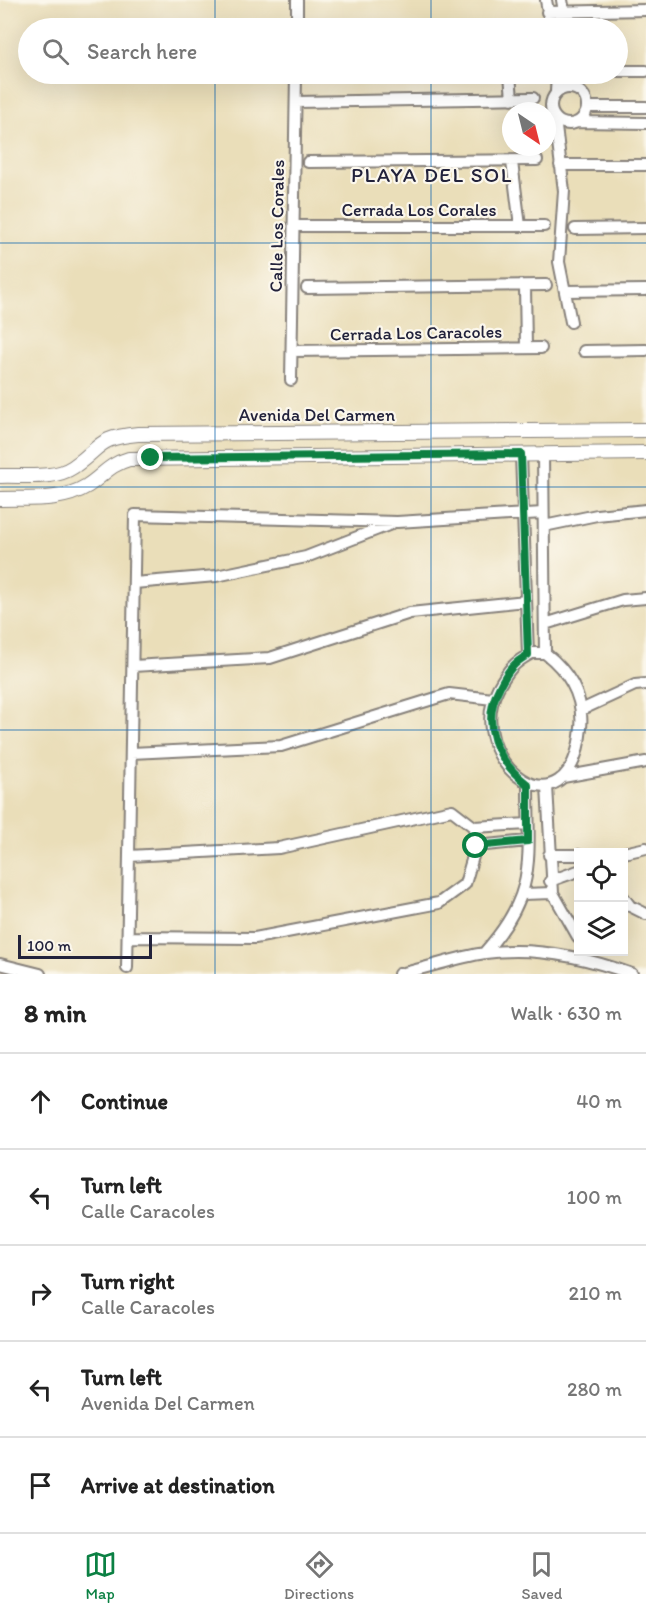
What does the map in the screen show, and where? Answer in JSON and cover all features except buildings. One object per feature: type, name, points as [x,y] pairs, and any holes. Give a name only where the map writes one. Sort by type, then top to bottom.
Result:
[{"type":"main road","points":[[595,430],[595,453]]},
{"type":"main road","name":"Avenida Del Carmen","points":[[0,476],[55,474],[73,467],[104,440],[121,436],[646,430]]},
{"type":"main road","points":[[467,432],[467,455]]},
{"type":"main road","points":[[210,434],[210,457]]},
{"type":"main road","points":[[0,499],[69,495],[88,485],[112,464],[129,459],[646,453]]},
{"type":"main road","points":[[39,475],[40,498]]},
{"type":"street","points":[[297,0],[297,18]]},
{"type":"street","points":[[546,0],[548,18]]},
{"type":"street","points":[[547,12],[562,5],[646,10]]},
{"type":"street","points":[[628,71],[646,71]]},
{"type":"street","name":"Calle Los Corales","points":[[291,380],[296,84]]},
{"type":"street","points":[[511,84],[512,99]]},
{"type":"street","points":[[550,102],[556,92],[556,84]]},
{"type":"street","points":[[556,92],[574,88],[584,95],[587,107],[578,122]]},
{"type":"street","points":[[296,102],[533,98]]},
{"type":"street","points":[[587,107],[646,108]]},
{"type":"street","points":[[556,119],[566,124],[578,122],[646,123]]},
{"type":"street","points":[[556,128],[564,191],[559,262],[571,322]]},
{"type":"street","points":[[308,162],[537,160]]},
{"type":"street","points":[[512,162],[520,226]]},
{"type":"street","points":[[560,165],[646,165]]},
{"type":"street","name":"Cerrada Los Corales","points":[[294,226],[544,226]]},
{"type":"street","points":[[576,229],[646,228]]},
{"type":"street","points":[[307,288],[546,285]]},
{"type":"street","points":[[525,286],[526,348]]},
{"type":"street","points":[[565,291],[646,290]]},
{"type":"street","name":"Cerrada Los Caracoles","points":[[292,351],[541,348]]},
{"type":"street","points":[[584,351],[646,350]]},
{"type":"street","points":[[521,454],[528,655]]},
{"type":"street","points":[[543,454],[545,653],[568,675],[581,710],[578,745],[573,763],[563,777]]},
{"type":"street","points":[[543,526],[597,515],[646,510]]},
{"type":"street","points":[[127,968],[135,516],[397,522],[543,513]]},
{"type":"street","points":[[134,583],[216,576],[306,557],[397,522]]},
{"type":"street","points":[[525,575],[544,574]]},
{"type":"street","points":[[545,624],[623,600],[646,598]]},
{"type":"street","points":[[133,666],[270,658],[410,613],[526,601]]},
{"type":"street","points":[[545,653],[528,655],[516,661],[493,699],[490,721],[494,742],[503,760],[528,785],[539,788],[563,777],[646,762]]},
{"type":"street","points":[[581,710],[635,685],[646,684]]},
{"type":"street","points":[[131,753],[281,746],[449,694],[493,699]]},
{"type":"street","points":[[484,953],[509,922],[523,894],[528,875],[528,785]]},
{"type":"street","points":[[547,786],[550,881],[553,893],[574,929]]},
{"type":"street","points":[[528,806],[535,802],[547,804]]},
{"type":"street","points":[[129,856],[279,848],[452,810],[474,827],[528,824]]},
{"type":"street","points":[[128,937],[255,938],[440,903],[465,884],[476,846],[474,827]]},
{"type":"street","points":[[476,846],[528,841]]},
{"type":"street","points":[[628,852],[646,848]]},
{"type":"street","points":[[549,855],[574,855]]},
{"type":"street","points":[[550,881],[574,873]]},
{"type":"street","points":[[523,894],[553,893]]},
{"type":"street","points":[[627,902],[646,914]]},
{"type":"street","points":[[399,974],[434,970],[484,953],[550,953],[601,963],[632,974]]},
{"type":"street","points":[[595,956],[601,963]]},
{"type":"street","points":[[0,964],[40,974]]},
{"type":"district","name":"PLAYA DEL SOL","points":[[432,175]]},
{"type":"route","points":[[151,458],[521,454],[528,655],[516,661],[504,678],[493,699],[490,721],[494,742],[503,760],[515,775],[528,785],[528,841],[476,846]]}]
